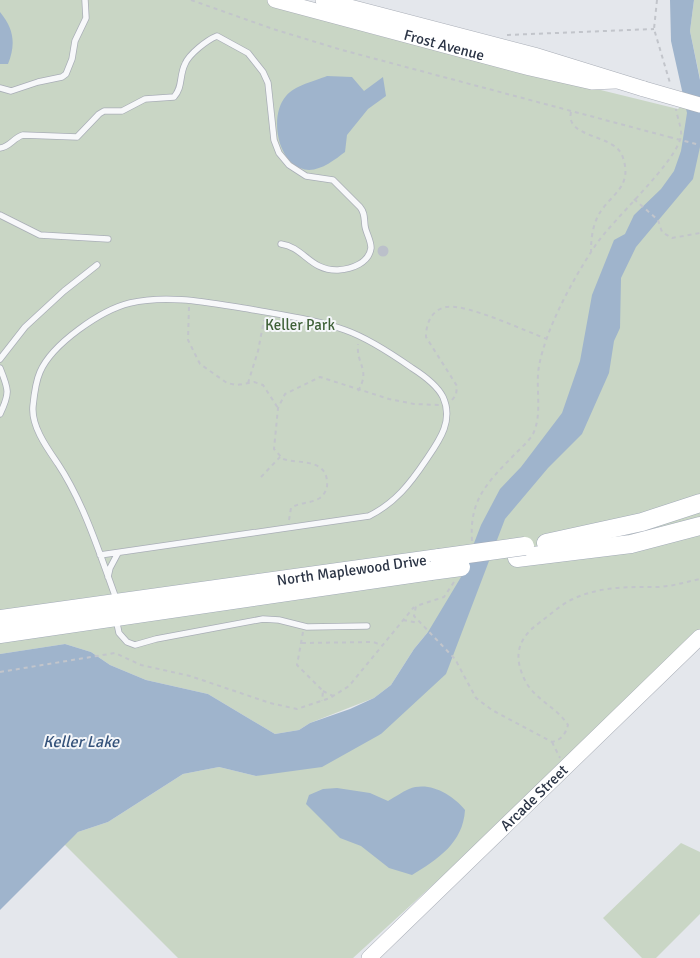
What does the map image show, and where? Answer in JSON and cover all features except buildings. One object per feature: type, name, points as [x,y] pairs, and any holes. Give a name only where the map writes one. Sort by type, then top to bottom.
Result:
[{"type":"main road","name":"North Maplewood Drive","points":[[521,552],[602,532],[700,503]]},
{"type":"main road","name":"North Maplewood Drive","points":[[0,619],[116,609],[521,552],[631,544],[700,526]]},
{"type":"main road","name":"North Maplewood Drive","points":[[0,634],[116,609]]},
{"type":"street","name":"Frost Avenue","points":[[275,0],[530,68],[592,82],[615,81]]},
{"type":"street","name":"Frost Avenue","points":[[323,0],[534,55],[593,72],[615,81],[700,105]]},
{"type":"street","name":"Arcade Street","points":[[369,958],[700,637]]},
{"type":"lane","points":[[0,88],[11,91],[66,74],[72,60],[75,41],[86,18],[85,0]]},
{"type":"lane","points":[[0,148],[8,146],[17,136],[22,135],[78,137],[99,114],[122,111],[145,99],[174,97],[180,88],[182,71],[189,57],[217,36],[248,53],[263,72],[268,83],[271,128],[279,153],[296,172],[306,176],[333,180],[360,207],[364,212],[371,248],[363,262],[355,267],[325,270],[313,264],[290,245],[281,244]]},
{"type":"lane","points":[[0,216],[40,235],[108,239]]},
{"type":"lane","points":[[0,359],[25,327],[97,264]]},
{"type":"lane","points":[[100,556],[369,516],[383,509],[402,493],[441,438],[447,418],[443,397],[427,378],[398,358],[347,331],[304,318],[189,300],[165,298],[128,303],[88,322],[57,348],[40,372],[33,408],[41,439],[69,482],[100,556],[108,577],[116,609],[119,633],[127,642],[135,645],[156,638],[224,628],[246,620],[280,620],[304,627],[367,626]]},
{"type":"lane","points":[[0,368],[8,387],[8,396],[0,414]]},
{"type":"lane","points":[[108,577],[118,553]]},
{"type":"path","points":[[191,0],[273,29],[342,50],[700,145]]},
{"type":"path","points":[[657,0],[654,29],[671,87]]},
{"type":"path","points":[[498,35],[654,29]]},
{"type":"path","points":[[472,543],[472,520],[479,495],[494,474],[534,431],[539,400],[538,375],[547,339],[590,254],[614,222],[663,165],[681,135],[675,106]]},
{"type":"path","points":[[571,112],[571,121],[575,128],[616,146],[621,154],[625,173],[621,188],[597,216],[590,254]]},
{"type":"path","points":[[634,199],[658,220],[662,232],[672,238],[700,233]]},
{"type":"path","points":[[189,300],[187,335],[189,345],[196,358],[207,370],[227,383],[263,385],[278,408],[274,449],[280,457],[317,465],[327,479],[328,487],[324,494],[309,503],[295,505],[291,508],[287,528]]},
{"type":"path","points":[[248,383],[262,335],[265,312]]},
{"type":"path","points":[[358,391],[365,375],[358,354],[360,337]]},
{"type":"path","points":[[261,477],[280,457]]},
{"type":"path","points":[[0,672],[115,653],[141,664],[190,676],[287,708],[297,709],[322,701],[349,686],[357,679],[382,644],[416,606],[444,597],[456,577]]},
{"type":"path","points":[[552,742],[560,740],[566,732],[568,725],[552,706],[537,697],[528,688],[523,676],[518,656],[519,646],[530,630],[566,602],[585,594],[616,587],[658,587],[700,579]]},
{"type":"path","points":[[416,606],[414,612],[419,624]]},
{"type":"path","points":[[403,620],[419,624],[455,659],[476,698],[492,710],[552,742],[561,761]]},
{"type":"path","points":[[304,627],[297,665],[323,691],[333,696]]},
{"type":"path","points":[[301,643],[373,642],[382,644]]},
{"type":"path","points":[[322,701],[323,691]]},
{"type":"green space","name":"Keller Park","points":[[0,0],[271,0],[372,34],[678,109],[700,83],[700,629],[482,840],[353,958],[178,958],[64,844],[78,832],[108,822],[183,774],[219,767],[256,776],[381,734],[428,632],[414,649],[391,685],[374,698],[310,723],[299,730],[275,734],[208,694],[146,680],[110,665],[91,652],[65,644],[0,654]]},
{"type":"green space","points":[[694,0],[700,0],[700,79],[690,31]]},
{"type":"green space","points":[[681,843],[700,852],[700,914],[656,958],[642,958],[603,918]]},
{"type":"water","name":"Keller Lake","points":[[670,0],[694,0],[690,31],[700,80],[700,147],[693,179],[636,247],[621,278],[620,328],[614,341],[609,373],[582,434],[548,468],[505,519],[446,674],[381,734],[322,767],[256,776],[219,767],[183,774],[108,822],[78,832],[0,910],[0,654],[65,644],[91,652],[110,665],[146,680],[208,694],[275,734],[299,730],[310,723],[350,709],[374,698],[391,685],[414,649],[428,632],[461,577],[481,525],[500,489],[521,467],[562,413],[580,361],[592,295],[614,240],[625,234],[634,215],[661,189],[674,171],[681,151],[687,113],[671,41]]},
{"type":"water","points":[[0,12],[11,31],[13,43],[8,64],[0,64]]},
{"type":"water","points":[[327,76],[352,77],[364,91],[383,77],[386,96],[368,109],[347,135],[345,152],[324,166],[306,170],[292,163],[285,155],[278,135],[278,113],[281,104],[290,92],[300,86]]},
{"type":"water","points":[[417,787],[440,790],[454,799],[465,810],[460,832],[440,856],[412,875],[389,868],[361,846],[340,838],[306,804],[309,795],[323,789],[337,788],[370,793],[388,801],[409,789]]}]
